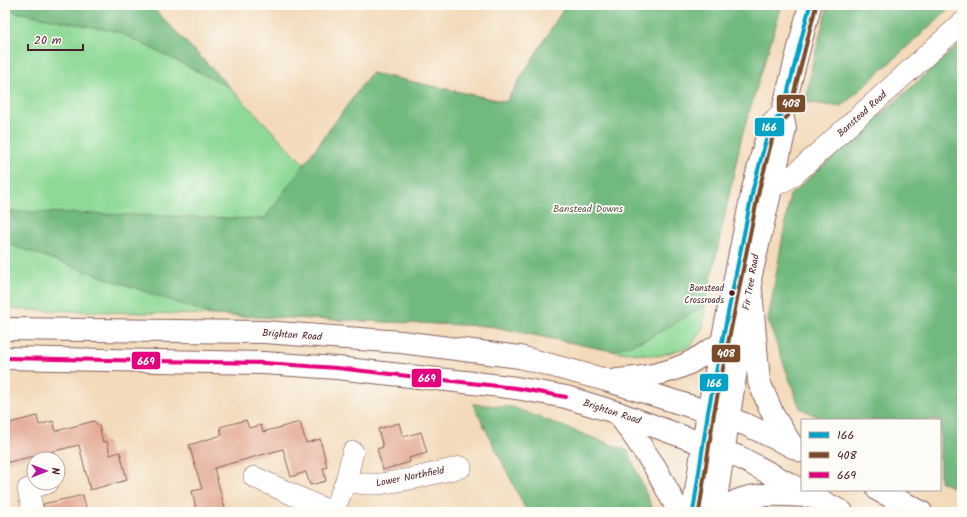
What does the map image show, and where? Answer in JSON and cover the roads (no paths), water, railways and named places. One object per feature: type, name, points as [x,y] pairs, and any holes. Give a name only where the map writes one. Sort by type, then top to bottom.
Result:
[{"type":"main road","name":"Fir Tree Road","points":[[693,512],[702,444],[718,415],[742,340],[770,125],[782,114],[810,5]]},
{"type":"main road","name":"Fir Tree Road","points":[[714,512],[723,452],[718,415],[721,344],[762,188]]},
{"type":"main road","points":[[750,279],[759,382],[774,417],[797,449]]},
{"type":"main road","name":"Brighton Road","points":[[5,329],[264,332],[402,342],[520,357],[606,380],[718,415],[747,425],[797,449]]},
{"type":"main road","points":[[606,380],[641,378],[669,371],[688,363],[721,344]]},
{"type":"main road","points":[[492,385],[496,354]]},
{"type":"main road","name":"Brighton Road","points":[[5,358],[264,363],[337,368],[492,385],[566,397],[618,413],[739,457],[801,490]]},
{"type":"main road","points":[[618,413],[654,467],[680,512]]},
{"type":"main road","name":"Brighton Road","points":[[803,491],[842,512]]},
{"type":"main road","points":[[880,491],[921,512]]},
{"type":"main road","points":[[720,512],[726,507],[739,501],[761,495],[776,494],[812,496]]},
{"type":"street","name":"Banstead Road","points":[[762,188],[785,182],[795,174],[962,23]]},
{"type":"street","points":[[254,477],[332,512],[346,480],[353,452]]},
{"type":"street","name":"Lower Northfield","points":[[346,480],[364,484],[380,484],[415,478],[461,467]]},
{"type":"street","points":[[29,491],[33,512]]},
{"type":"place","name":"Banstead Crossroads","points":[[732,293]]},
{"type":"park label","name":"Banstead Downs","points":[[588,209]]}]
